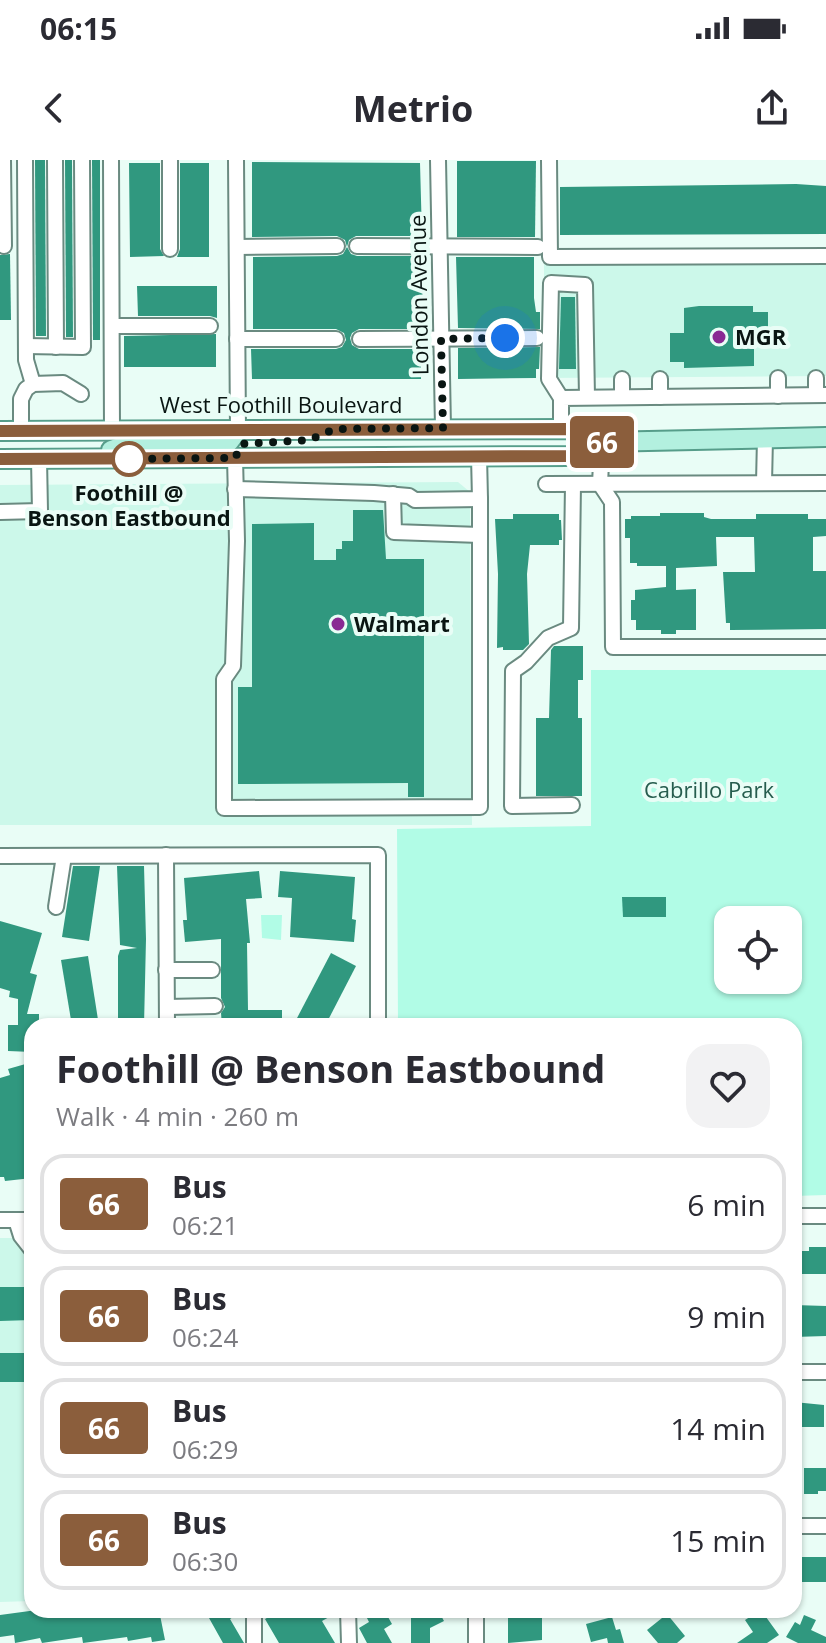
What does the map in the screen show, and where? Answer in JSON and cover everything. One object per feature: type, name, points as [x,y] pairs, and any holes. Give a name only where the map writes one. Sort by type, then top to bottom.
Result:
[{"type":"main road","points":[[235,458],[242,444],[309,440],[335,429]]},
{"type":"main road","points":[[479,456],[483,444],[494,440],[543,438],[561,429]]},
{"type":"main road","name":"West Foothill Boulevard","points":[[0,431],[571,429],[602,442]]},
{"type":"main road","points":[[90,459],[119,447],[229,442],[238,430]]},
{"type":"main road","name":"West Foothill Boulevard","points":[[0,459],[570,456],[602,442],[826,437]]},
{"type":"street","points":[[3,160],[2,246],[25,246]]},
{"type":"street","points":[[25,160],[26,360],[33,384]]},
{"type":"street","points":[[55,160],[56,347]]},
{"type":"street","points":[[26,346],[83,347],[82,160]]},
{"type":"street","points":[[111,160],[112,430]]},
{"type":"street","points":[[170,160],[170,249]]},
{"type":"street","points":[[236,160],[238,430]]},
{"type":"street","name":"London Avenue","points":[[438,160],[443,428]]},
{"type":"street","points":[[549,160],[550,257],[826,256]]},
{"type":"street","points":[[237,247],[337,246]]},
{"type":"street","points":[[357,246],[538,247]]},
{"type":"street","points":[[561,429],[561,398],[549,379],[551,283],[585,285],[587,397]]},
{"type":"street","points":[[112,326],[210,326]]},
{"type":"street","points":[[360,339],[537,338]]},
{"type":"street","points":[[237,339],[336,339]]},
{"type":"street","points":[[778,378],[778,396]]},
{"type":"street","points":[[561,398],[821,395],[816,378]]},
{"type":"street","points":[[622,379],[622,397]]},
{"type":"street","points":[[660,379],[660,397]]},
{"type":"street","points":[[21,431],[21,399],[33,384],[63,383],[81,394]]},
{"type":"street","points":[[764,483],[765,438]]},
{"type":"street","points":[[602,442],[600,484],[612,502],[613,647],[826,647]]},
{"type":"street","points":[[235,458],[233,666],[224,679],[224,808],[368,810],[480,807],[479,456]]},
{"type":"street","points":[[0,512],[40,511],[39,459]]},
{"type":"street","points":[[546,484],[826,483]]},
{"type":"street","points":[[572,805],[512,806],[512,776],[513,671],[548,638],[571,628],[573,484]]},
{"type":"street","points":[[235,489],[393,494],[415,500],[480,499]]},
{"type":"street","points":[[393,494],[394,532],[480,535]]},
{"type":"street","points":[[166,855],[167,1018]]},
{"type":"street","points":[[0,856],[378,855],[378,1018]]},
{"type":"street","points":[[56,907],[64,856]]},
{"type":"street","points":[[166,970],[212,970]]},
{"type":"street","points":[[167,1007],[215,1006]]},
{"type":"street","points":[[802,1216],[826,1216]]},
{"type":"street","points":[[0,1220],[24,1220]]},
{"type":"street","points":[[16,1220],[24,1240]]},
{"type":"street","points":[[802,1372],[826,1372]]},
{"type":"street","points":[[802,1526],[826,1526]]},
{"type":"street","points":[[254,1618],[254,1643]]},
{"type":"street","points":[[348,1618],[349,1643]]},
{"type":"street","points":[[476,1618],[476,1643]]},
{"type":"shaded area","points":[[544,263],[826,264],[826,376],[544,378]]},
{"type":"shaded area","points":[[458,482],[470,492],[472,825],[0,825],[0,485]]},
{"type":"shaded area","points":[[0,1238],[24,1238],[24,1601],[0,1602]]},
{"type":"green space","name":"Cabrillo Park","points":[[591,670],[826,670],[826,1195],[802,1196],[802,1018],[398,1018],[397,829],[591,826]]},
{"type":"green space","points":[[261,915],[282,915],[281,940],[262,938]]},
{"type":"building","points":[[35,160],[45,160],[46,336],[36,336]]},
{"type":"building","points":[[65,160],[72,160],[73,337],[66,337]]},
{"type":"building","points":[[92,160],[100,160],[100,340],[93,340]]},
{"type":"building","points":[[457,161],[536,161],[535,237],[457,237]]},
{"type":"building","points":[[252,162],[420,163],[422,236],[356,236],[349,240],[347,247],[345,240],[337,236],[252,237]]},
{"type":"building","points":[[129,163],[160,163],[160,249],[164,256],[130,257]]},
{"type":"building","points":[[180,163],[209,163],[209,257],[177,257],[180,249]]},
{"type":"building","points":[[826,186],[826,234],[560,235],[560,187]]},
{"type":"building","points":[[347,247],[351,254],[357,256],[422,256],[423,329],[359,329],[350,338],[352,345],[359,349],[421,349],[421,379],[252,379],[251,349],[336,349],[342,347],[346,340],[344,333],[336,329],[253,329],[253,257],[337,256],[343,254]]},
{"type":"building","points":[[10,254],[11,320],[0,320],[0,255]]},
{"type":"building","points":[[456,257],[534,257],[534,298],[536,312],[540,312],[540,329],[458,328]]},
{"type":"building","points":[[137,286],[217,286],[217,318],[138,316]]},
{"type":"building","points":[[561,297],[575,297],[576,369],[559,369]]},
{"type":"building","name":"MGR","points":[[753,306],[753,312],[768,312],[768,341],[754,341],[754,366],[684,368],[684,362],[670,362],[670,333],[684,333],[684,308]]},
{"type":"building","points":[[216,334],[216,367],[124,367],[124,336]]},
{"type":"building","points":[[540,347],[536,378],[458,379],[458,348]]},
{"type":"building","name":"Walmart","points":[[353,510],[383,510],[386,559],[424,559],[424,797],[408,797],[408,783],[238,784],[238,687],[252,687],[252,524],[314,523],[314,560],[336,560],[336,549],[342,549],[342,541],[353,541]]},
{"type":"building","points":[[660,513],[704,513],[704,517],[711,519],[756,519],[756,514],[808,514],[808,519],[826,519],[826,536],[813,537],[813,571],[826,571],[826,629],[730,630],[730,623],[726,623],[723,572],[755,572],[754,537],[716,537],[717,566],[676,568],[676,590],[696,589],[696,630],[661,634],[661,630],[636,630],[636,620],[631,620],[631,600],[635,600],[635,590],[666,587],[666,566],[637,566],[637,563],[630,563],[630,538],[625,538],[625,519],[631,519],[631,516],[660,516]]},
{"type":"building","points":[[513,514],[559,514],[562,540],[559,540],[559,545],[530,545],[527,574],[529,644],[523,650],[503,650],[503,647],[497,648],[495,519],[513,519]]},
{"type":"building","points":[[554,646],[583,646],[583,680],[578,680],[578,718],[582,718],[582,796],[536,796],[536,718],[549,718],[551,650]]},
{"type":"building","points":[[73,866],[100,866],[89,941],[62,937]]},
{"type":"building","points":[[117,866],[144,866],[144,1018],[118,1018],[118,956],[120,950],[137,948],[120,945]]},
{"type":"building","points":[[259,871],[262,898],[246,899],[250,943],[247,943],[248,1010],[282,1010],[282,1018],[221,1018],[225,1007],[221,998],[221,939],[185,942],[184,878]]},
{"type":"building","points":[[280,871],[355,877],[354,942],[290,937],[292,898],[278,897]]},
{"type":"building","points":[[622,897],[666,897],[666,917],[623,917]]},
{"type":"building","points":[[0,921],[42,933],[30,973],[37,975],[27,1014],[39,1014],[39,1018],[24,1018],[24,1052],[8,1051],[8,1025],[18,1025],[18,999],[9,997],[10,991],[0,988]]},
{"type":"building","points":[[331,953],[356,966],[329,1018],[297,1018]]},
{"type":"building","points":[[88,956],[98,1018],[71,1018],[61,960]]},
{"type":"building","points":[[24,1064],[24,1179],[5,1181],[4,1177],[0,1177],[0,1078],[10,1075],[8,1069]]},
{"type":"building","points":[[809,1247],[826,1247],[826,1274],[802,1274],[802,1251],[809,1251]]},
{"type":"building","points":[[0,1287],[24,1287],[24,1320],[0,1321]]},
{"type":"building","points":[[802,1305],[826,1306],[826,1336],[802,1337]]},
{"type":"building","points":[[0,1353],[24,1353],[24,1382],[0,1382]]},
{"type":"building","points":[[802,1403],[824,1405],[824,1427],[802,1427]]},
{"type":"building","points":[[804,1468],[826,1468],[826,1491],[804,1494]]},
{"type":"building","points":[[802,1557],[826,1557],[826,1582],[802,1582]]},
{"type":"building","points":[[24,1612],[24,1618],[161,1618],[165,1640],[152,1642],[151,1637],[128,1641],[127,1637],[83,1643],[82,1637],[42,1643],[40,1638],[15,1643],[14,1635],[0,1637],[0,1615]]},
{"type":"building","points":[[804,1615],[816,1620],[811,1630],[826,1637],[826,1643],[798,1643],[786,1637],[795,1622],[800,1625]]},
{"type":"building","points":[[209,1618],[232,1618],[244,1643],[223,1643]]},
{"type":"building","points":[[327,1618],[322,1621],[335,1643],[279,1643],[265,1619]]},
{"type":"building","points":[[367,1618],[389,1618],[392,1624],[384,1629],[392,1643],[367,1643],[359,1628],[369,1622]]},
{"type":"building","points":[[411,1618],[442,1618],[444,1621],[430,1628],[430,1643],[411,1643]]},
{"type":"building","points":[[508,1618],[542,1618],[542,1640],[508,1643]]},
{"type":"building","points":[[612,1618],[624,1643],[608,1643],[607,1638],[591,1642],[586,1624]]},
{"type":"building","points":[[662,1618],[670,1618],[685,1636],[677,1643],[658,1643],[647,1630]]},
{"type":"building","points":[[767,1618],[779,1635],[767,1643],[737,1643],[753,1632],[745,1620]]},
{"type":"bus line","name":"66","points":[[0,431],[571,429],[602,442],[570,456],[0,459]]},
{"type":"place","name":"MGR","points":[[719,337]]},
{"type":"place","name":"Foothill @ Benson Eastbound","points":[[129,459]]},
{"type":"place","name":"Walmart","points":[[338,624]]},
{"type":"route","points":[[129,459],[119,459],[235,458],[242,444],[309,440],[335,429],[443,428],[441,339],[505,338]]}]
